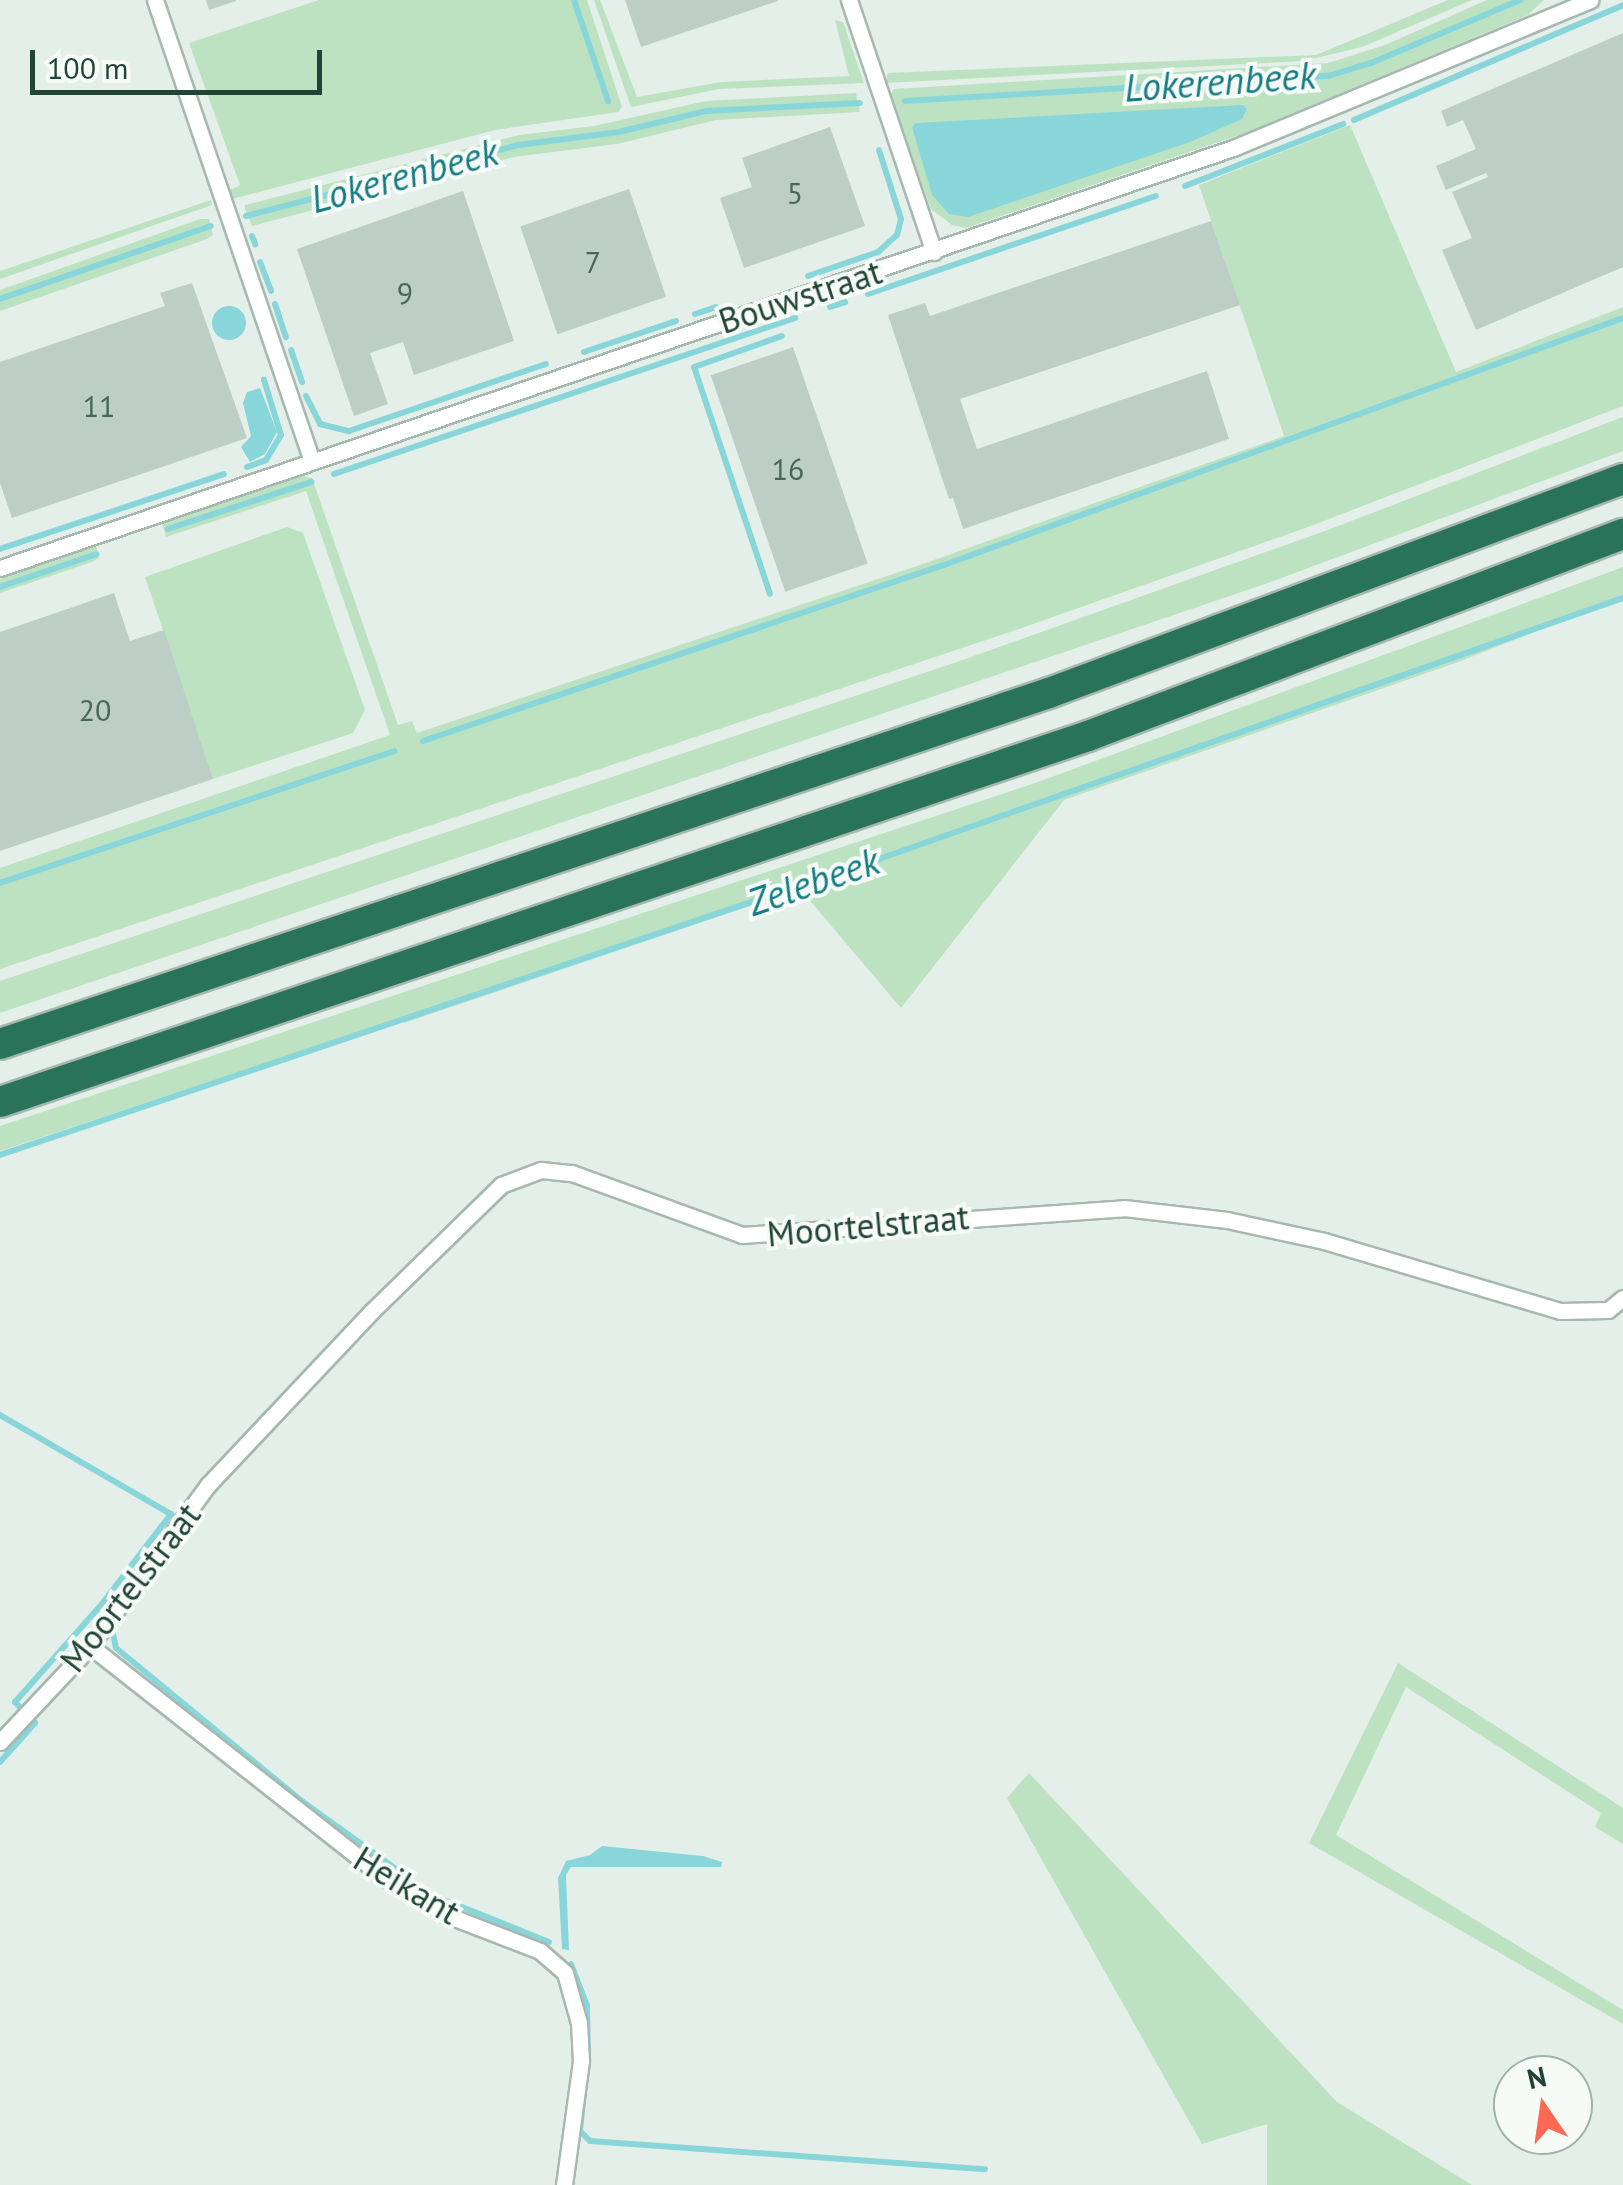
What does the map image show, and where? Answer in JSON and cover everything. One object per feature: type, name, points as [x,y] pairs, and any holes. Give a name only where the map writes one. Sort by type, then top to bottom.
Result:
[{"type":"highway","points":[[0,1044],[1049,693],[1623,479]]},
{"type":"highway","points":[[0,1102],[1088,736],[1623,534]]},
{"type":"street","points":[[155,0],[312,462]]},
{"type":"street","points":[[848,0],[934,252]]},
{"type":"street","name":"Bouwstraat","points":[[0,568],[1233,148],[1582,2]]},
{"type":"street","name":"Moortelstraat","points":[[0,1742],[90,1646],[208,1485],[372,1311],[501,1184],[540,1170],[572,1173],[742,1235],[1124,1208],[1227,1220],[1324,1241],[1560,1311],[1608,1310],[1623,1298]]},
{"type":"street","name":"Heikant","points":[[90,1646],[386,1879],[444,1914],[540,1951],[564,1973],[580,2022],[582,2061],[564,2185]]},
{"type":"green space","points":[[319,0],[587,0],[622,107],[618,112],[495,130],[232,199],[230,190],[240,185],[189,43]]},
{"type":"green space","points":[[594,0],[600,0],[637,97],[721,82],[849,76],[835,20],[843,22],[864,83],[719,89],[631,107]]},
{"type":"green space","points":[[1448,0],[1472,0],[1362,47],[1303,61],[885,83],[888,73],[1316,55]]},
{"type":"green space","points":[[1487,0],[1544,0],[1528,15],[1248,132],[966,228],[952,225],[931,209],[890,95],[894,89],[1328,63],[1385,45]]},
{"type":"green space","points":[[856,93],[860,112],[716,120],[617,144],[514,157],[252,226],[245,209],[245,205],[519,135],[594,126],[706,101]]},
{"type":"green space","points":[[1350,125],[1456,372],[1623,307],[1623,406],[1308,527],[1016,630],[0,969],[0,868],[390,735],[306,491],[166,537],[162,524],[301,476],[312,478],[398,725],[412,721],[417,733],[917,566],[1284,436],[1199,185]]},
{"type":"green space","points":[[211,200],[212,205],[0,279],[0,271]]},
{"type":"green space","points":[[209,219],[213,235],[207,239],[0,311],[0,290]]},
{"type":"green space","points":[[1623,417],[1623,451],[1265,584],[0,1013],[0,981],[957,662],[1325,531]]},
{"type":"green space","points":[[287,527],[303,533],[365,710],[353,733],[213,779],[145,577]]},
{"type":"green space","points":[[96,546],[99,558],[92,562],[0,593],[0,579]]},
{"type":"green space","points":[[1623,567],[1623,597],[1461,661],[1064,800],[901,1008],[800,889],[404,1023],[402,1018],[0,1151],[0,1126],[1038,782]]},
{"type":"green space","points":[[1398,1663],[1623,1808],[1623,1844],[1595,1827],[1601,1813],[1406,1687],[1336,1835],[1623,2010],[1623,2024],[1309,1843]]},
{"type":"green space","points":[[1029,1773],[1337,2102],[1472,2185],[1267,2185],[1267,2124],[1202,2144],[1007,1798]]},
{"type":"water","points":[[1243,105],[1247,109],[1242,119],[1190,142],[968,217],[949,214],[932,195],[912,127],[916,123]]},
{"type":"water","points":[[229,306],[241,311],[246,323],[241,335],[229,340],[217,335],[212,323],[217,311]]},
{"type":"water","points":[[260,388],[277,432],[265,454],[250,462],[241,447],[251,436],[243,403],[247,392]]},
{"type":"water","points":[[602,1846],[703,1856],[722,1862],[721,1867],[571,1867],[566,1875],[569,1950],[562,1949],[558,1878],[566,1861],[590,1855]]},
{"type":"building","points":[[206,0],[236,0],[236,1],[209,10]]},
{"type":"building","points":[[625,0],[778,0],[778,1],[641,47]]},
{"type":"building","points":[[1623,33],[1623,267],[1476,330],[1442,250],[1472,238],[1452,192],[1488,177],[1486,173],[1446,190],[1436,166],[1476,149],[1463,120],[1447,127],[1441,111]]},
{"type":"building","points":[[830,127],[865,226],[744,268],[720,198],[752,187],[742,158]]},
{"type":"building","points":[[629,189],[666,297],[557,334],[520,226]]},
{"type":"building","points":[[463,191],[514,341],[414,375],[403,342],[370,353],[388,404],[354,416],[297,249]]},
{"type":"building","points":[[1211,221],[1240,305],[960,399],[977,449],[1207,371],[1229,439],[963,529],[953,498],[949,499],[888,315],[925,303],[930,316]]},
{"type":"building","points":[[192,283],[247,438],[12,518],[0,483],[0,362],[165,306],[160,293]]},
{"type":"building","points":[[793,347],[868,564],[785,592],[711,375]]},
{"type":"building","points":[[114,593],[130,641],[164,630],[213,779],[0,851],[0,632]]},
{"type":"waterway","points":[[574,0],[608,101]]},
{"type":"waterway","name":"Lokerenbeek","points":[[905,101],[1328,76],[1371,63],[1520,0]]},
{"type":"waterway","points":[[1354,120],[1623,5]]},
{"type":"waterway","name":"Lokerenbeek","points":[[246,216],[518,145],[619,132],[706,111],[860,103]]},
{"type":"waterway","points":[[1185,186],[1343,124]]},
{"type":"waterway","points":[[808,276],[878,252],[897,235],[901,219],[879,150]]},
{"type":"waterway","points":[[868,294],[1156,196]]},
{"type":"waterway","name":"Lokerenbeek","points":[[0,299],[211,226]]},
{"type":"waterway","points":[[252,236],[255,244]]},
{"type":"waterway","points":[[260,262],[271,291]]},
{"type":"waterway","points":[[830,307],[845,302]]},
{"type":"waterway","points":[[275,304],[286,337]]},
{"type":"waterway","points":[[695,314],[716,307]]},
{"type":"waterway","points":[[334,474],[795,318]]},
{"type":"waterway","points":[[423,741],[944,565],[1623,318]]},
{"type":"waterway","points":[[584,352],[676,321]]},
{"type":"waterway","points":[[770,594],[694,367],[782,336]]},
{"type":"waterway","points":[[291,350],[302,382]]},
{"type":"waterway","points":[[306,396],[320,424],[349,431],[546,364]]},
{"type":"waterway","points":[[247,467],[266,460],[281,435],[264,380]]},
{"type":"waterway","points":[[0,549],[224,474]]},
{"type":"waterway","points":[[168,529],[311,482]]},
{"type":"waterway","points":[[0,587],[97,554]]},
{"type":"waterway","name":"Zelebeek","points":[[0,1155],[876,860],[1623,598]]},
{"type":"waterway","points":[[0,883],[395,751]]},
{"type":"waterway","points":[[0,1415],[171,1514],[102,1604],[15,1702],[35,1723],[0,1762]]},
{"type":"waterway","points":[[113,1634],[116,1648],[303,1802],[432,1895],[549,1942]]},
{"type":"waterway","points":[[571,1964],[587,2006],[588,2060]]},
{"type":"waterway","points":[[584,2092],[580,2131],[590,2141],[985,2169]]}]
